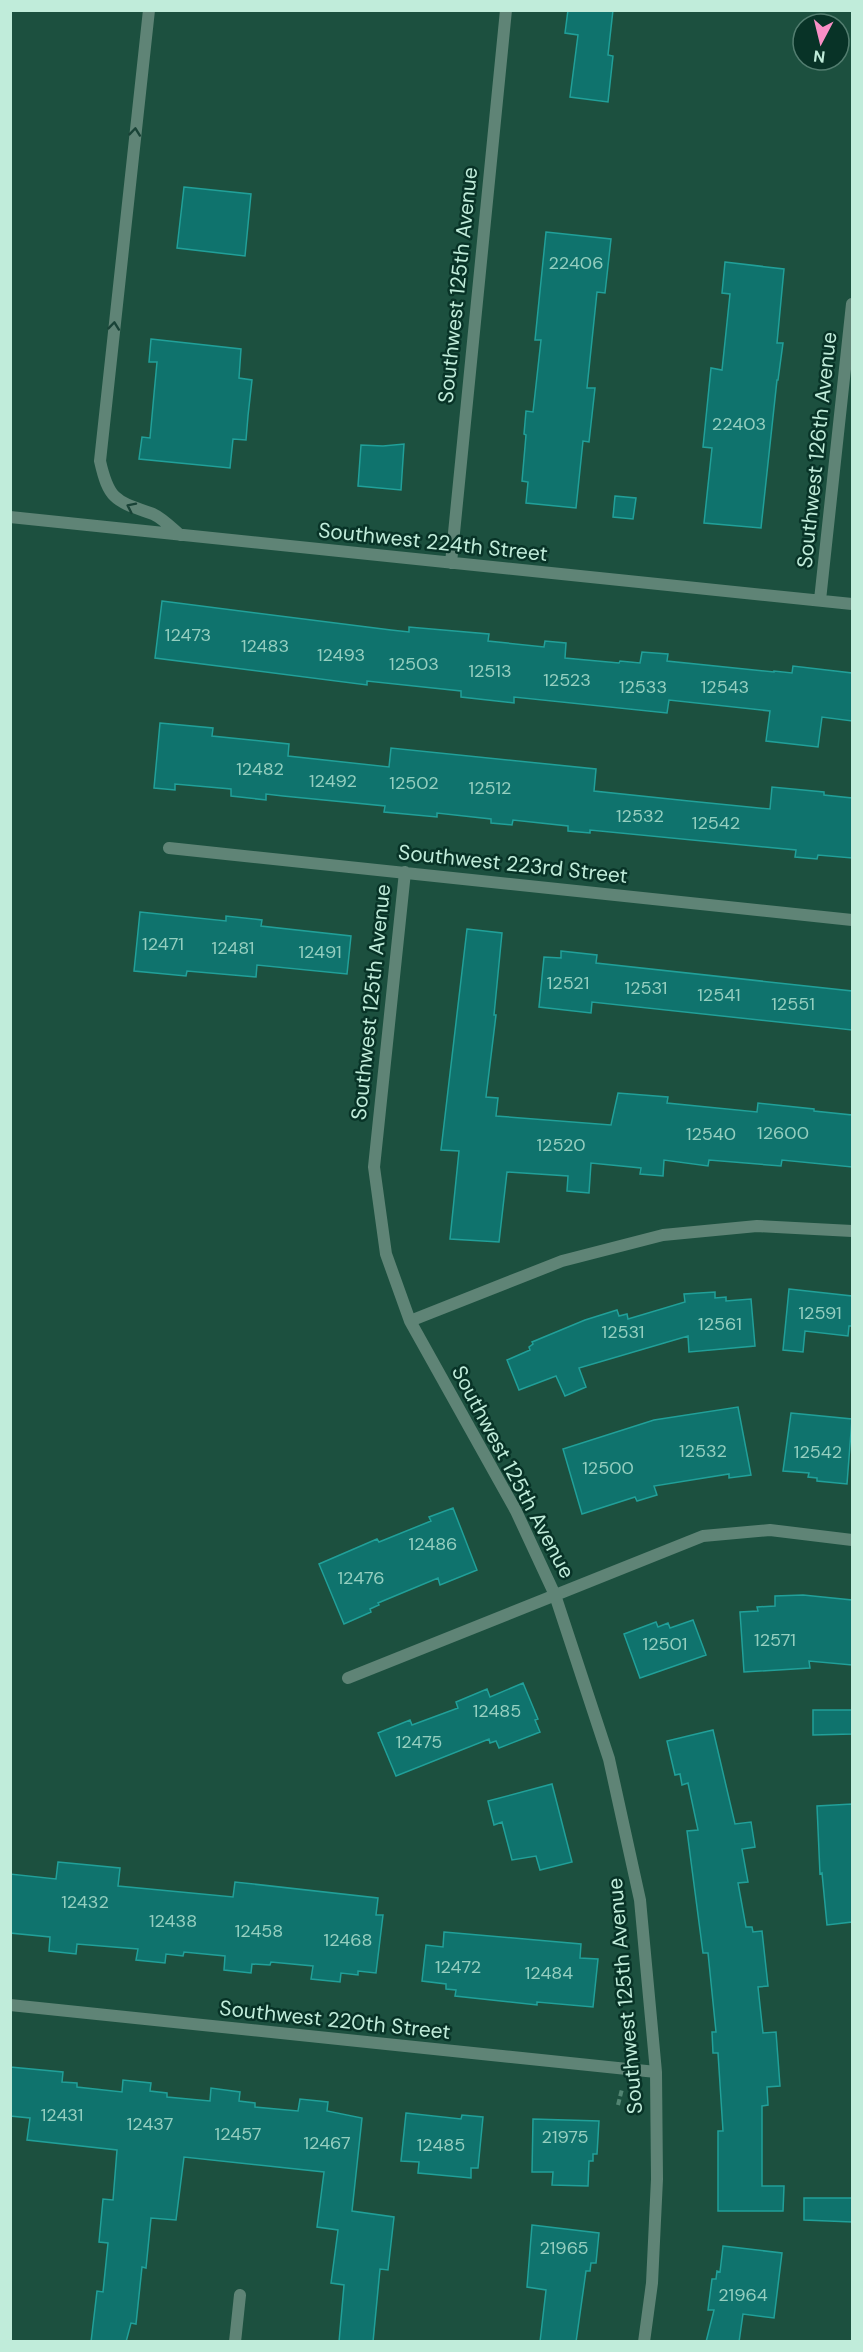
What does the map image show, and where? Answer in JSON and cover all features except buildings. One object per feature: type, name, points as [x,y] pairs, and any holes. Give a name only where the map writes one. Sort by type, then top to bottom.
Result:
[{"type":"street","points":[[149,10],[100,461],[109,491],[116,499],[141,512],[155,515],[181,536]]},
{"type":"street","name":"Southwest 125th Avenue","points":[[451,563],[506,10]]},
{"type":"street","name":"Southwest 126th Avenue","points":[[820,600],[852,304]]},
{"type":"street","name":"Southwest 224th Street","points":[[10,517],[852,604]]},
{"type":"street","name":"Southwest 223rd Street","points":[[169,848],[852,920]]},
{"type":"street","name":"Southwest 125th Avenue","points":[[405,872],[374,1167],[386,1254],[410,1321],[516,1511],[555,1594],[609,1759],[637,1889],[656,2072],[656,2191],[652,2283],[644,2342]]},
{"type":"street","points":[[410,1321],[562,1261],[663,1235],[757,1226],[852,1231]]},
{"type":"street","points":[[348,1678],[703,1536],[770,1530],[852,1540]]},
{"type":"street","name":"Southwest 220th Street","points":[[10,2005],[656,2072]]},
{"type":"street","points":[[235,2342],[240,2295]]},
{"type":"path","points":[[618,2105],[622,2090]]}]
